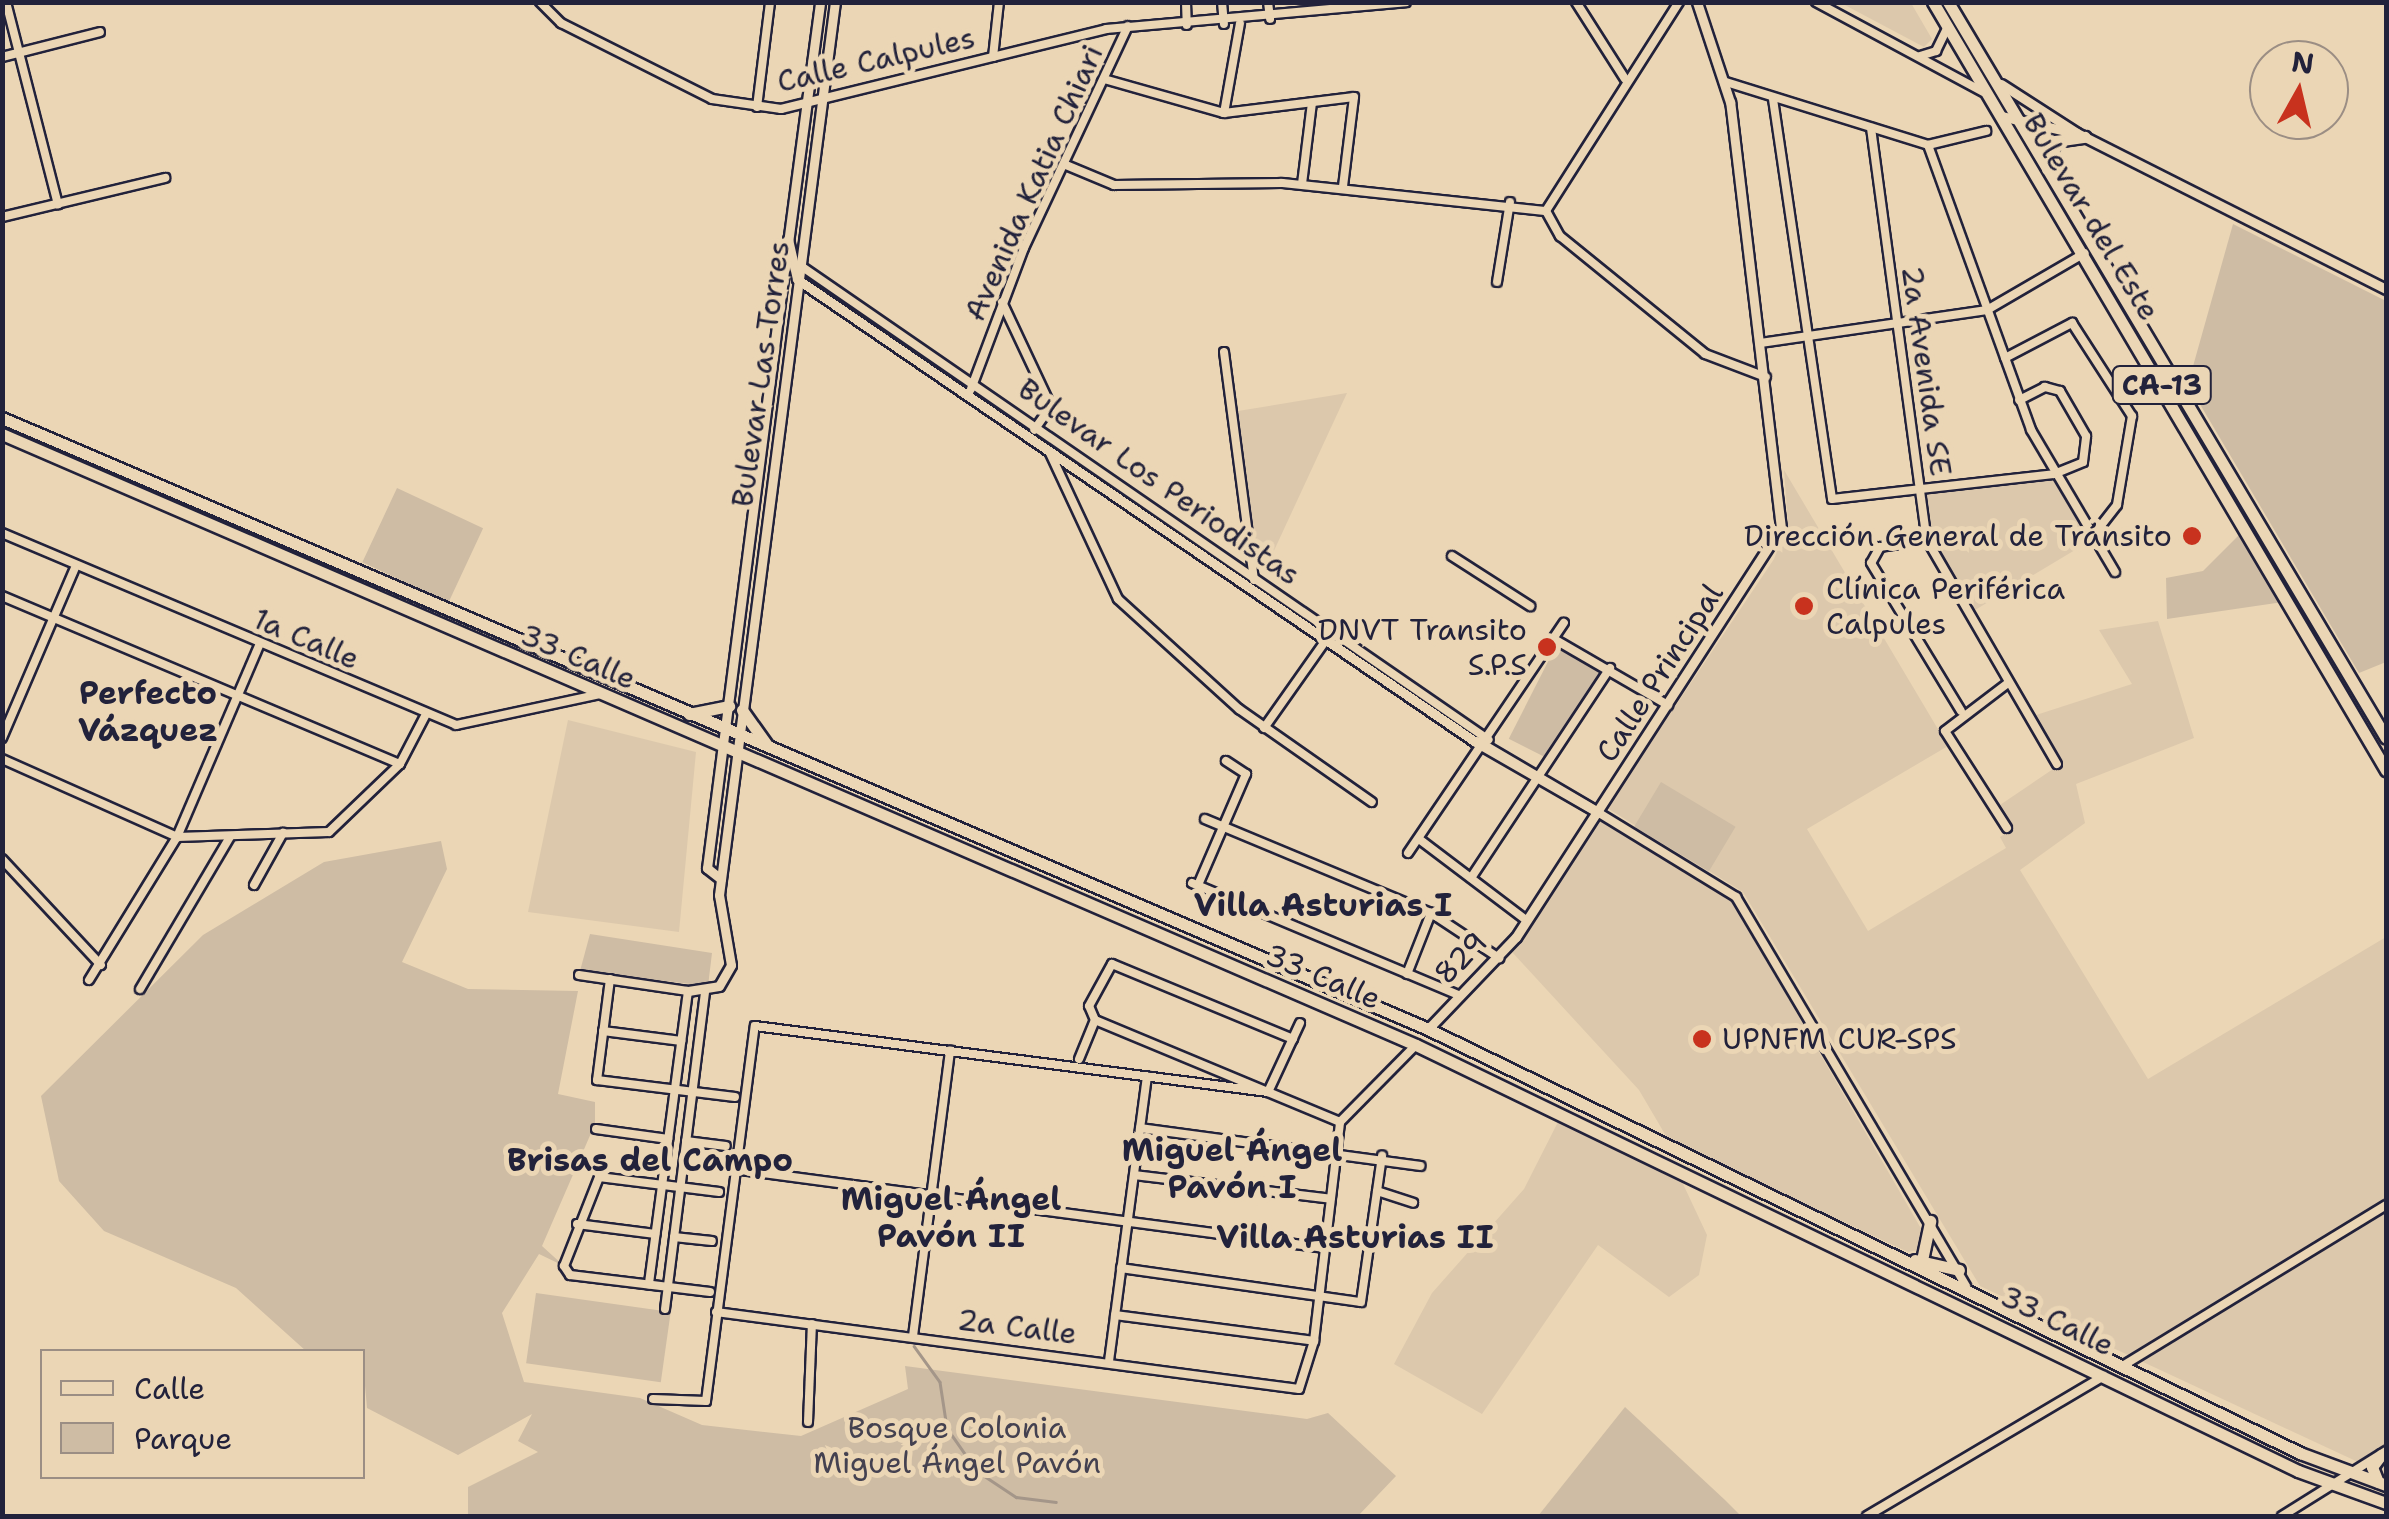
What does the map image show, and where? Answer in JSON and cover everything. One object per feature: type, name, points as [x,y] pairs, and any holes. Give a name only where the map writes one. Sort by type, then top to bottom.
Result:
[{"type":"main road","name":"Bulevar del Este","points":[[1932,2],[2001,116],[2086,236],[2386,738]]},
{"type":"main road","name":"Bulevar del Este","points":[[1948,2],[2018,120],[2085,253],[2386,770]]},
{"type":"main road","points":[[2042,173],[2055,142],[2081,135]]},
{"type":"main road","name":"33 Calle","points":[[2,418],[684,714],[1428,1029],[1966,1286],[2300,1453],[2384,1485]]},
{"type":"main road","name":"33 Calle","points":[[2,434],[1416,1044],[2019,1330],[2333,1486],[2386,1504]]},
{"type":"main road","points":[[2346,698],[2360,692]]},
{"type":"main road","points":[[684,714],[736,708],[778,752]]},
{"type":"main road","points":[[1922,1260],[1930,1221]]},
{"type":"main road","points":[[1908,1260],[1960,1270]]},
{"type":"main road","points":[[1889,1270],[1952,1292],[1966,1286],[2019,1330]]},
{"type":"main road","points":[[2213,1428],[2300,1453]]},
{"type":"main road","points":[[2384,1453],[2372,1478],[2384,1485]]},
{"type":"street","points":[[6,2],[58,204]]},
{"type":"street","name":"Calle Calpules","points":[[540,2],[572,28],[712,99],[757,108],[806,105],[993,56],[1128,26]]},
{"type":"street","points":[[757,108],[770,2]]},
{"type":"street","name":"Bulevar Las Torres","points":[[736,708],[788,239],[820,2]]},
{"type":"street","name":"Bulevar Las Torres","points":[[721,879],[737,752],[732,734],[800,281],[835,2]]},
{"type":"street","points":[[993,56],[999,2]]},
{"type":"street","points":[[1186,2],[1187,25]]},
{"type":"street","points":[[1222,2],[1224,24]]},
{"type":"street","points":[[1268,2],[1270,20]]},
{"type":"street","points":[[1315,2],[1317,14]]},
{"type":"street","name":"Avenida Katia Chiari","points":[[968,396],[1002,302],[1128,26],[1240,23],[1406,2]]},
{"type":"street","points":[[1576,2],[1625,79]]},
{"type":"street","points":[[1546,211],[1573,160],[1600,138],[1625,79],[1678,2]]},
{"type":"street","name":"Calle Principal","points":[[1526,920],[1599,813],[1663,702],[1778,539],[1783,504],[1726,82],[1697,2]]},
{"type":"street","points":[[1816,2],[1989,96]]},
{"type":"street","points":[[1224,113],[1240,23]]},
{"type":"street","points":[[1920,56],[1939,48],[1947,28]]},
{"type":"street","points":[[2,57],[100,32]]},
{"type":"street","points":[[1992,74],[2081,135],[2386,289]]},
{"type":"street","points":[[1104,80],[1224,113],[1356,98],[1342,187]]},
{"type":"street","points":[[1726,82],[1773,100],[1928,145],[1986,131]]},
{"type":"street","points":[[1773,100],[1829,495],[1838,502],[1919,492],[2054,474],[2083,462],[2086,436],[2058,388],[2019,400]]},
{"type":"street","points":[[1302,184],[1312,103]]},
{"type":"street","points":[[2001,116],[2081,135]]},
{"type":"street","name":"2a Avenida SE","points":[[1871,128],[1927,540],[2056,764]]},
{"type":"street","points":[[1928,145],[2019,400],[2054,474],[2115,572]]},
{"type":"street","points":[[1066,165],[1114,185],[1302,184],[1510,202],[1546,211],[1560,236],[1705,354],[1766,377]]},
{"type":"street","points":[[799,167],[813,170]]},
{"type":"street","points":[[2,217],[164,178]]},
{"type":"street","points":[[1497,282],[1510,202]]},
{"type":"street","points":[[788,239],[800,281]]},
{"type":"street","points":[[1761,343],[1987,310],[2085,253]]},
{"type":"street","name":"Bulevar Los Periodistas","points":[[801,266],[1036,428],[1326,640],[1474,741],[1487,744]]},
{"type":"street","name":"Bulevar Los Periodistas","points":[[800,281],[1487,744],[1736,896],[1966,1286]]},
{"type":"street","points":[[1002,302],[1051,406],[1029,437]]},
{"type":"street","points":[[2005,358],[2072,322],[2132,416],[2117,504],[2093,536]]},
{"type":"street","points":[[1224,352],[1253,584]]},
{"type":"street","points":[[1049,451],[1118,600],[1264,728],[1372,802]]},
{"type":"street","name":"1a Calle","points":[[2,532],[426,714],[469,727],[601,694]]},
{"type":"street","points":[[1927,540],[1874,552],[1873,569],[1961,711]]},
{"type":"street","points":[[1452,556],[1530,606]]},
{"type":"street","points":[[2,738],[76,564]]},
{"type":"street","points":[[2,596],[400,764]]},
{"type":"street","points":[[1408,853],[1487,744],[1564,622]]},
{"type":"street","points":[[1554,639],[1663,702]]},
{"type":"street","points":[[1264,728],[1326,640]]},
{"type":"street","points":[[89,980],[102,965],[177,837],[260,644]]},
{"type":"street","points":[[1471,878],[1610,668]]},
{"type":"street","points":[[2007,828],[1944,731],[1961,711],[2008,683]]},
{"type":"street","points":[[2,759],[177,837],[336,829],[400,764],[426,714]]},
{"type":"street","name":"Bulevar Las Torres","points":[[721,879],[708,868],[724,746],[732,734]]},
{"type":"street","points":[[1226,760],[1246,774],[1195,884],[1460,995]]},
{"type":"street","points":[[1205,819],[1431,913],[1499,958]]},
{"type":"street","points":[[254,885],[283,833]]},
{"type":"street","points":[[140,989],[230,836]]},
{"type":"street","points":[[1418,839],[1526,920]]},
{"type":"street","points":[[2,860],[102,965]]},
{"type":"street","points":[[665,1308],[705,992],[732,965],[721,879]]},
{"type":"street","points":[[1407,974],[1431,913]]},
{"type":"street","name":"829","points":[[1428,1029],[1499,958],[1526,920]]},
{"type":"street","points":[[1293,1038],[1116,964],[1089,1006],[1095,1020],[1340,1122]]},
{"type":"street","points":[[579,975],[705,992]]},
{"type":"street","points":[[610,979],[597,1080],[735,1097]]},
{"type":"street","points":[[649,1284],[688,991]]},
{"type":"street","points":[[1078,1059],[1095,1020]]},
{"type":"street","points":[[1268,1092],[1300,1023]]},
{"type":"street","points":[[652,1400],[706,1401],[746,1063],[755,1026],[1268,1092]]},
{"type":"street","points":[[603,1031],[681,1041]]},
{"type":"street","points":[[1115,1316],[1314,1341],[1340,1122],[1416,1044]]},
{"type":"street","points":[[912,1336],[950,1050]]},
{"type":"street","points":[[1109,1361],[1147,1077]]},
{"type":"street","points":[[1140,1128],[1382,1156],[1420,1166]]},
{"type":"street","points":[[596,1129],[668,1139]]},
{"type":"street","points":[[686,1141],[726,1146]]},
{"type":"street","points":[[1121,1268],[1364,1300],[1382,1156]]},
{"type":"street","points":[[733,1169],[1325,1248]]},
{"type":"street","points":[[1134,1175],[1331,1199]]},
{"type":"street","points":[[710,1292],[566,1273],[577,1224],[596,1179],[719,1192]]},
{"type":"street","points":[[1377,1192],[1413,1203]]},
{"type":"street","points":[[2124,1365],[2386,1205]]},
{"type":"street","points":[[577,1224],[656,1234]]},
{"type":"street","points":[[674,1237],[712,1242]]},
{"type":"street","name":"2a Calle","points":[[716,1312],[1299,1389],[1308,1381],[1314,1341]]},
{"type":"street","points":[[808,1422],[812,1324]]},
{"type":"street","points":[[1867,1516],[2108,1374]]},
{"type":"street","points":[[2282,1516],[2384,1453]]},
{"type":"shaded area","points":[[1841,3],[1911,3],[1932,39],[1924,47]]},
{"type":"shaded area","points":[[1347,393],[1265,570],[1258,567],[1238,411]]},
{"type":"shaded area","points":[[1784,470],[1948,746],[1807,829],[1868,931],[2006,848],[2000,837],[2011,830],[1997,807],[2062,763],[2033,716],[2132,684],[2099,630],[2158,621],[2194,738],[2076,784],[2085,823],[2020,870],[2148,1079],[2386,937],[2386,1475],[1980,1286],[1743,892],[1607,808],[1774,559],[1788,523]]},
{"type":"shaded area","points":[[2052,477],[2090,541],[1970,613],[1941,562],[1923,495]]},
{"type":"shaded area","points":[[568,720],[696,752],[679,932],[528,912]]},
{"type":"shaded area","name":"UPNFM CUR-SPS","points":[[1601,821],[1730,898],[1923,1232],[1923,1249],[1908,1252],[1669,1141],[1639,1090],[1512,952]]},
{"type":"shaded area","points":[[1559,1120],[1676,1169],[1707,1235],[1699,1275],[1669,1297],[1598,1245],[1482,1414],[1394,1364],[1432,1293],[1524,1189]]},
{"type":"green space","points":[[2233,224],[2386,301],[2386,662],[2359,673],[2188,384]]},
{"type":"green space","points":[[397,488],[483,528],[448,602],[362,562]]},
{"type":"green space","points":[[2244,530],[2283,602],[2167,619],[2166,578],[2203,571]]},
{"type":"green space","points":[[1556,646],[1601,669],[1554,762],[1509,739]]},
{"type":"green space","points":[[1661,782],[1736,827],[1709,871],[1634,827]]},
{"type":"green space","name":"Bosque Colonia Miguel Ángel Pavón","points":[[441,841],[447,869],[402,962],[468,989],[578,991],[558,1094],[595,1102],[595,1124],[542,1246],[564,1266],[539,1254],[502,1313],[524,1382],[640,1398],[702,1425],[801,1436],[908,1389],[905,1366],[1307,1419],[1328,1413],[1396,1476],[1358,1516],[468,1516],[468,1487],[538,1452],[518,1441],[532,1414],[458,1455],[367,1408],[365,1349],[304,1349],[236,1288],[104,1231],[59,1181],[41,1096],[203,935],[324,862]]},
{"type":"green space","points":[[590,934],[712,953],[708,986],[580,971]]},
{"type":"green space","points":[[536,1293],[671,1312],[661,1382],[526,1363]]},
{"type":"green space","points":[[1625,1407],[1725,1500],[1741,1516],[1538,1516]]},
{"type":"waterway","points":[[914,1346],[940,1382],[947,1428],[977,1471],[1016,1497],[1056,1502]]},
{"type":"place","name":"Dirección General de Tránsito","points":[[2192,536]]},
{"type":"place","name":"Clínica Periférica Calpules","points":[[1804,606]]},
{"type":"place","name":"DNVT Transito S.P.S","points":[[1547,647]]},
{"type":"place","name":"UPNFM CUR-SPS","points":[[1702,1039]]},
{"type":"district","name":"Perfecto Vázquez","points":[[148,712]]},
{"type":"district","name":"Villa Asturias I","points":[[1323,905]]},
{"type":"district","name":"Brisas del Campo","points":[[650,1160]]},
{"type":"district","name":"Miguel Ángel Pavón I","points":[[1232,1170]]},
{"type":"district","name":"Miguel Ángel Pavón II","points":[[951,1218]]},
{"type":"district","name":"Villa Asturias II","points":[[1355,1237]]}]
